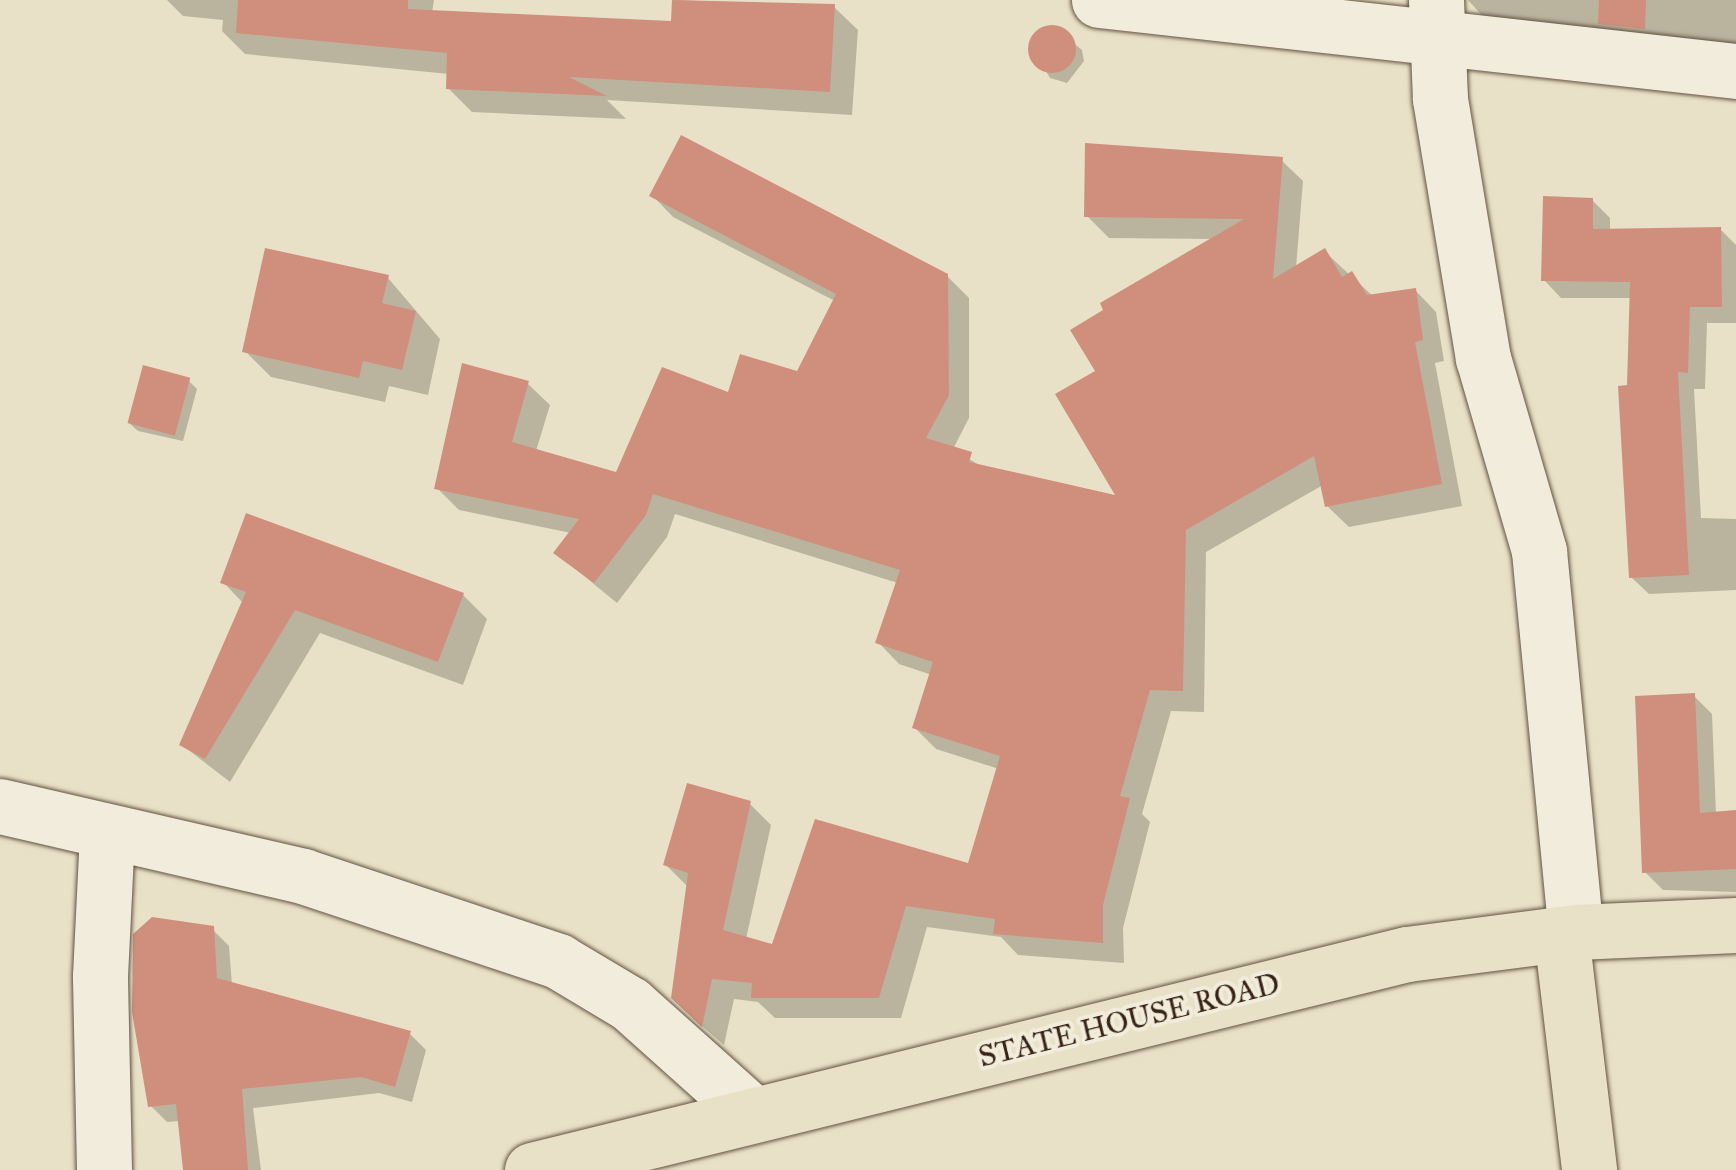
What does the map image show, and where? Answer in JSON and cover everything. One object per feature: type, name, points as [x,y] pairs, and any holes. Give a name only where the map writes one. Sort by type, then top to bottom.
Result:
[{"type":"main road","name":"STATE HOUSE ROAD","points":[[532,1170],[1318,973],[1569,933],[1736,924]]},
{"type":"main road","points":[[1569,933],[1589,1170]]},
{"type":"street","points":[[1099,0],[1438,19],[1736,71]]},
{"type":"street","points":[[1438,19],[1440,99],[1483,358],[1539,551],[1569,933]]},
{"type":"street","points":[[0,806],[303,876],[558,961],[630,1004],[754,1115]]},
{"type":"street","points":[[104,1170],[100,976],[107,832]]},
{"type":"building","points":[[238,0],[408,0],[408,9],[671,21],[672,0],[835,4],[830,92],[569,77],[607,96],[446,89],[447,53],[236,33]]},
{"type":"building","points":[[1599,0],[1646,0],[1645,29],[1598,24]]},
{"type":"building","points":[[1052,25],[1069,32],[1076,49],[1069,66],[1052,73],[1035,66],[1028,49],[1035,32]]},
{"type":"building","points":[[681,135],[948,274],[949,395],[926,438],[972,452],[969,462],[1115,495],[1055,394],[1095,371],[1070,330],[1103,310],[1100,303],[1244,219],[1084,217],[1085,143],[1283,157],[1273,279],[1325,248],[1342,277],[1352,271],[1367,295],[1416,288],[1423,340],[1415,342],[1442,484],[1325,507],[1314,456],[1186,530],[1183,691],[1150,690],[1120,796],[1130,798],[1103,905],[1103,943],[993,934],[995,919],[906,906],[879,998],[751,998],[752,983],[712,979],[702,1027],[671,998],[688,873],[663,865],[687,783],[751,801],[723,930],[772,944],[815,819],[968,863],[1000,756],[912,728],[933,662],[875,643],[900,570],[653,494],[646,515],[594,583],[553,553],[579,519],[434,489],[462,363],[529,381],[512,442],[616,472],[662,367],[728,392],[740,354],[797,371],[836,294],[649,196]]},
{"type":"building","points":[[1543,196],[1593,198],[1593,229],[1721,227],[1722,307],[1690,307],[1688,373],[1678,372],[1689,575],[1629,578],[1618,386],[1627,385],[1630,282],[1541,281]]},
{"type":"building","points":[[265,248],[389,275],[382,303],[416,311],[402,370],[363,361],[359,378],[242,352]]},
{"type":"building","points":[[143,365],[190,378],[175,436],[127,423]]},
{"type":"building","points":[[246,513],[464,593],[438,662],[295,610],[205,759],[179,745],[246,592],[220,583]]},
{"type":"building","points":[[1695,693],[1700,813],[1736,810],[1736,869],[1642,873],[1635,696]]},
{"type":"building","points":[[152,917],[214,926],[217,978],[411,1031],[395,1087],[361,1077],[242,1089],[248,1170],[183,1170],[176,1104],[148,1107],[132,1012],[133,934]]}]
